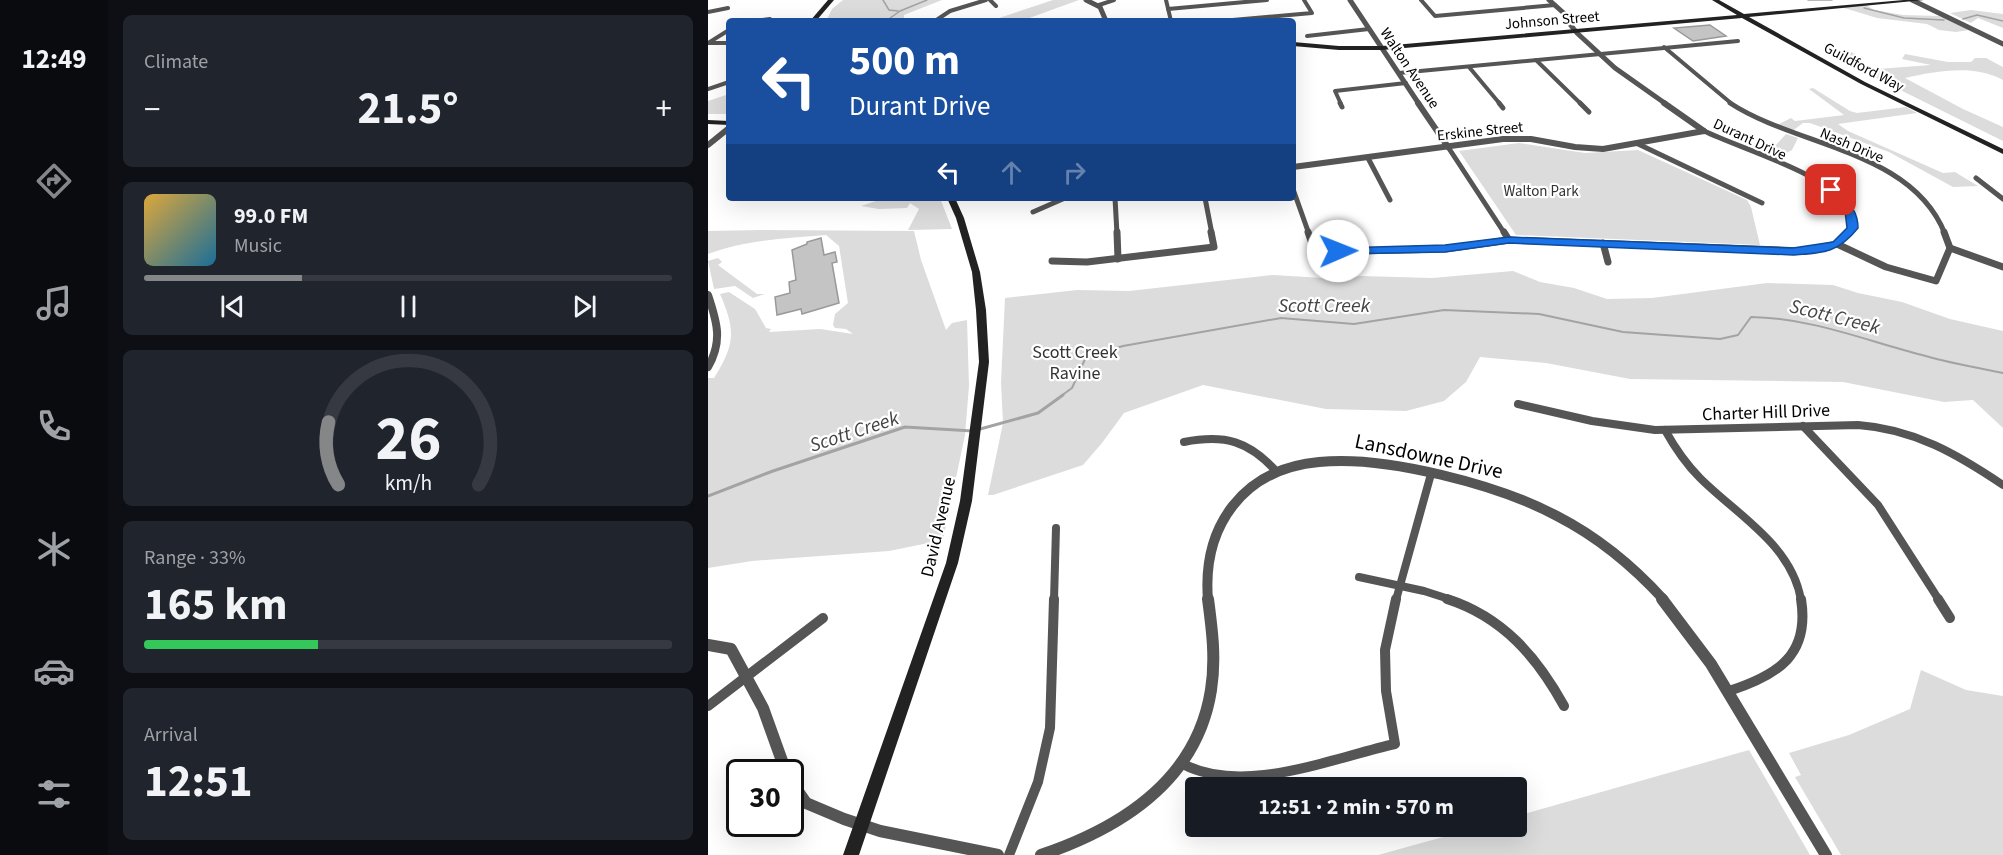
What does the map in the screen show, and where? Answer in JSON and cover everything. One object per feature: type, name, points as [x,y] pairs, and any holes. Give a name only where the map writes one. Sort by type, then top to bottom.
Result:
[{"type":"main road","points":[[816,18],[831,0]]},
{"type":"main road","name":"Guildford Way","points":[[1715,0],[1872,82],[2003,146]]},
{"type":"main road","name":"Guildford Way","points":[[1724,0],[1863,83],[2003,152]]},
{"type":"main road","name":"Johnson Street","points":[[1746,15],[1888,0]]},
{"type":"main road","name":"Johnson Street","points":[[1296,42],[1339,48],[1381,47],[1921,0]]},
{"type":"main road","points":[[708,120],[726,121]]},
{"type":"main road","name":"David Avenue","points":[[851,855],[952,563],[966,501],[984,362],[976,272],[960,218],[952,201]]},
{"type":"street","points":[[940,18],[950,11],[988,0],[996,6]]},
{"type":"street","points":[[1086,0],[1099,5],[1105,11],[1106,18]]},
{"type":"street","points":[[1099,5],[1114,0]]},
{"type":"street","points":[[1166,0],[1170,18]]},
{"type":"street","points":[[1168,9],[1267,0]]},
{"type":"street","points":[[1255,18],[1312,13],[1304,0]]},
{"type":"street","name":"Walton Avenue","points":[[1350,0],[1509,240]]},
{"type":"street","points":[[1421,0],[1435,15],[1555,5]]},
{"type":"street","name":"Durant Drive","points":[[1549,0],[1567,16],[1574,29],[1630,81],[1704,131],[1809,178],[1838,196],[1850,210],[1853,223],[1849,233],[1837,244]]},
{"type":"street","points":[[1913,0],[2002,43]]},
{"type":"street","points":[[708,12],[728,8]]},
{"type":"street","points":[[1307,36],[1369,29]]},
{"type":"street","points":[[708,43],[726,32]]},
{"type":"street","points":[[1399,74],[1738,41]]},
{"type":"street","points":[[708,43],[726,44]]},
{"type":"street","name":"Nash Drive","points":[[1664,47],[1746,114],[1779,129],[1870,163],[1907,186],[1930,206],[1941,221],[1950,248]]},
{"type":"street","points":[[1536,60],[1589,112]]},
{"type":"street","points":[[1469,67],[1503,108]]},
{"type":"street","points":[[708,88],[726,83]]},
{"type":"street","points":[[1342,107],[1335,91],[1406,83]]},
{"type":"street","points":[[708,145],[726,130]]},
{"type":"street","name":"Erskine Street","points":[[1296,167],[1514,139],[1592,149],[1621,147],[1704,131]]},
{"type":"street","points":[[1636,143],[1762,203]]},
{"type":"street","points":[[1368,158],[1390,200]]},
{"type":"street","points":[[1976,178],[2003,199]]},
{"type":"street","points":[[1296,198],[1315,252],[1445,249],[1509,240],[1793,252],[1837,244],[1886,267],[1936,281],[1950,248],[2003,267]]},
{"type":"street","points":[[1034,212],[1058,201]]},
{"type":"street","points":[[1115,201],[1118,259]]},
{"type":"street","points":[[1052,261],[1087,262],[1214,247],[1206,201]]},
{"type":"street","points":[[1603,243],[1608,262]]},
{"type":"street","points":[[708,295],[720,333],[717,352],[708,367]]},
{"type":"street","name":"Charter Hill Drive","points":[[1518,404],[1610,424],[1665,430],[1874,425],[1908,432],[1952,450],[2003,485]]},
{"type":"street","points":[[1803,426],[1878,505],[1950,618]]},
{"type":"street","points":[[1665,430],[1695,474],[1760,531],[1781,555],[1794,578],[1802,603],[1803,628],[1800,641],[1788,660],[1758,681],[1729,691]]},
{"type":"street","points":[[1184,442],[1212,437],[1229,440],[1255,452],[1277,472]]},
{"type":"street","name":"Lansdowne Drive","points":[[1041,855],[1086,840],[1119,823],[1151,796],[1183,764],[1210,703],[1214,675],[1214,648],[1205,572],[1210,546],[1234,504],[1277,472],[1307,463],[1342,459],[1366,461],[1483,486],[1559,516],[1601,543],[1648,582],[1681,618],[1729,691],[1826,855]]},
{"type":"street","points":[[1183,764],[1204,774],[1220,777],[1248,776],[1275,772],[1395,744],[1386,691],[1385,650],[1399,586],[1431,474]]},
{"type":"street","points":[[1010,855],[1038,782],[1050,728],[1056,528]]},
{"type":"street","points":[[1359,577],[1467,605],[1502,626],[1535,657],[1553,682],[1564,706]]},
{"type":"street","points":[[708,706],[823,618]]},
{"type":"street","points":[[708,645],[730,649],[746,675],[771,728],[780,759]]},
{"type":"street","points":[[804,800],[806,803],[862,826],[928,842],[999,855]]},
{"type":"green space","points":[[843,0],[942,0],[904,15],[904,18],[828,18],[832,9]]},
{"type":"green space","points":[[1053,0],[1079,0],[1029,18],[999,18]]},
{"type":"green space","points":[[1866,5],[1874,10],[1903,15],[1939,16],[1969,30],[1956,32],[1939,30],[1927,24],[1877,18],[1841,7]]},
{"type":"green space","points":[[1971,10],[2003,14],[2003,28],[1978,18],[1971,23],[1950,13]]},
{"type":"green space","points":[[1849,51],[1857,55],[1851,62],[1864,70],[1931,65],[1902,59],[1905,54],[1948,62],[1971,62],[1975,58],[1986,58],[2003,67],[2003,80],[1992,75],[1967,70],[1942,71],[1905,78],[2003,127],[2003,141],[1834,55]]},
{"type":"green space","points":[[1813,88],[1857,113],[1906,107],[1917,113],[1838,124],[1848,131],[1943,173],[1955,172],[1978,186],[1953,187],[1889,152],[1810,123],[1803,123],[1791,132],[1775,126],[1791,118],[1795,121],[1844,115],[1809,89]]},
{"type":"green space","points":[[726,95],[726,114],[708,114],[708,101]]},
{"type":"green space","points":[[1786,134],[1798,138],[1792,150],[1772,161],[1760,156],[1776,145]]},
{"type":"green space","name":"Walton Park","points":[[1519,143],[1585,153],[1638,150],[1747,200],[1751,207],[1760,245],[1516,235],[1459,151]]},
{"type":"green space","points":[[876,201],[941,201],[952,229],[908,230],[919,209],[910,203],[907,208],[879,209],[861,206]]},
{"type":"green space","points":[[708,231],[914,231],[921,260],[946,330],[952,323],[967,320],[969,386],[965,435],[943,540],[889,551],[752,561],[708,568],[708,378],[714,378],[721,366],[731,337],[729,318],[720,294],[729,292],[755,309],[766,328],[771,329],[769,332],[820,329],[853,334],[846,329],[835,328],[833,325],[835,314],[848,303],[839,246],[826,235],[751,243],[708,254]]},
{"type":"green space","points":[[718,258],[722,262],[718,265],[757,294],[765,294],[753,298],[735,286],[714,289],[708,261]]},
{"type":"green space","name":"Scott Creek Ravine","points":[[1513,271],[1540,282],[1574,288],[1607,299],[1652,298],[1767,283],[1833,285],[1902,302],[1950,319],[2003,331],[2003,428],[1973,400],[1944,402],[1843,382],[1630,379],[1546,363],[1480,357],[1466,382],[1444,401],[1406,411],[1326,409],[1203,385],[1124,413],[1083,465],[988,495],[1003,423],[1001,382],[1005,298],[1077,290],[1129,291],[1273,275],[1323,278],[1361,276],[1432,278]]},
{"type":"green space","points":[[1921,670],[1966,690],[2003,696],[2003,855],[1841,855],[1795,777],[1801,775],[1789,753],[1849,735],[1910,709]]},
{"type":"green space","points":[[1749,750],[1810,855],[1378,855],[1443,837],[1527,837],[1527,813]]},
{"type":"building","points":[[1710,25],[1726,36],[1693,41],[1674,28]]},
{"type":"building","points":[[821,238],[824,255],[835,252],[837,262],[832,263],[839,303],[802,314],[801,309],[777,315],[775,297],[790,293],[789,282],[796,280],[792,250]]},
{"type":"waterway","points":[[883,0],[889,10],[898,11]]},
{"type":"waterway","points":[[890,18],[900,11],[927,0]]},
{"type":"waterway","points":[[1808,0],[1832,0]]},
{"type":"waterway","points":[[1864,8],[1904,18],[1944,20]]},
{"type":"waterway","points":[[1963,19],[1977,15],[2003,21]]},
{"type":"waterway","name":"Scott Creek","points":[[1061,396],[1072,388],[1086,357],[1123,346],[1281,318],[1354,324],[1444,310],[1539,314],[1623,332],[1720,339],[1738,335],[1751,317],[1773,318],[1837,331],[1932,358],[2003,373]]},
{"type":"waterway","name":"Scott Creek","points":[[708,496],[773,471],[905,427],[973,431],[1038,413],[1063,395]]},
{"type":"route","points":[[1338,251],[1445,249],[1509,240],[1793,252],[1812,250],[1837,244],[1852,228],[1850,210],[1845,202],[1831,190]]}]
